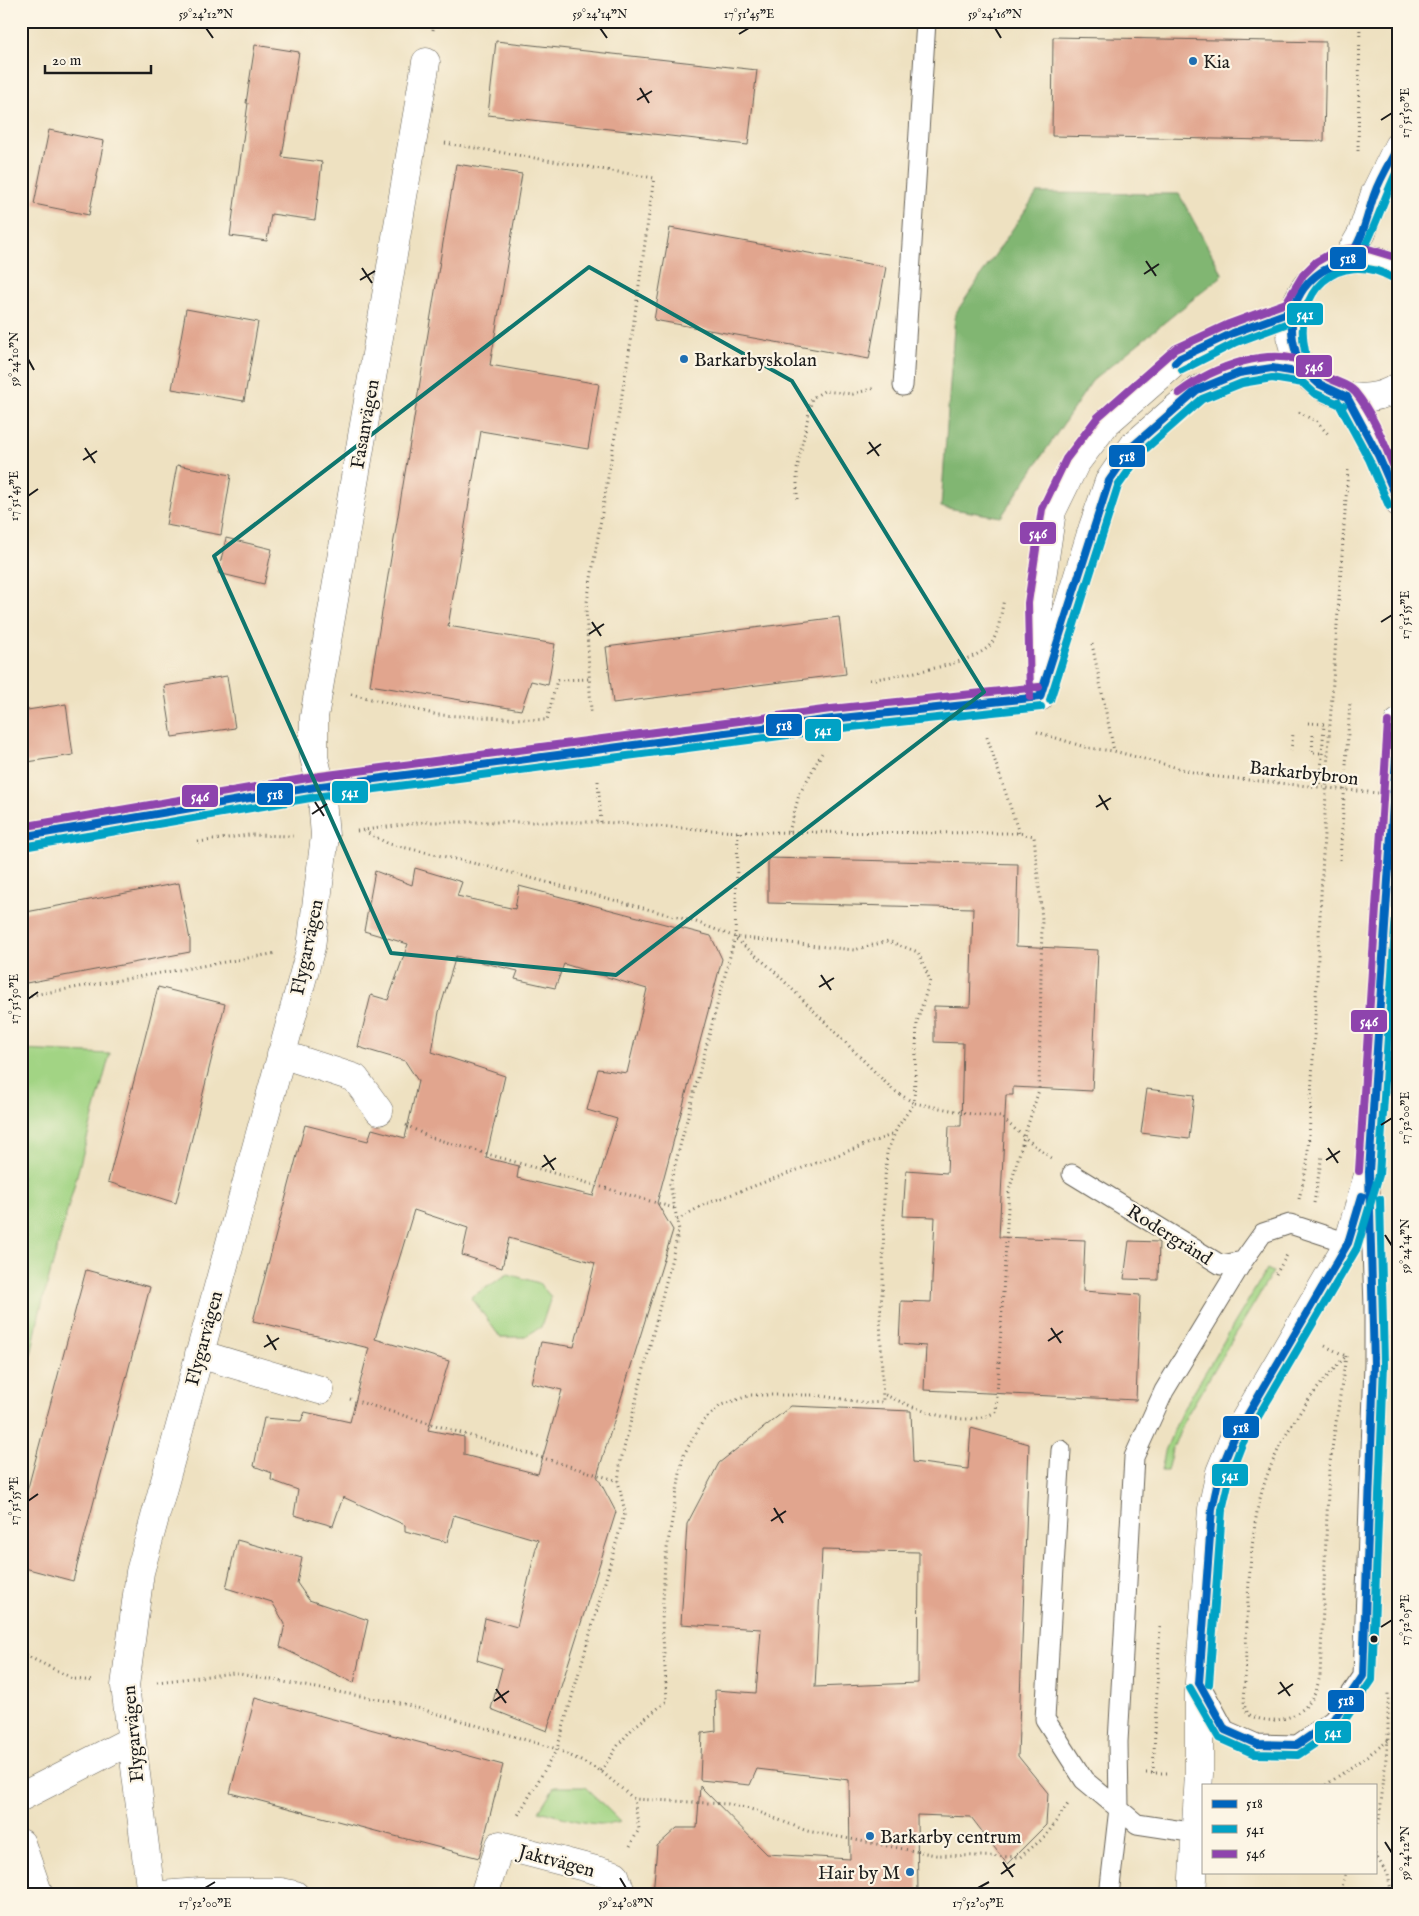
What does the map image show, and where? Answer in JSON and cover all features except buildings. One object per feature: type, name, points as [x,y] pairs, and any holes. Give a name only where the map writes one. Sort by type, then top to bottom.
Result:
[{"type":"street","name":"Fasanvägen","points":[[321,786],[314,756],[314,717],[426,62]]},
{"type":"street","points":[[1347,259],[1362,233],[1375,192],[1398,146]]},
{"type":"street","points":[[1398,269],[1368,258],[1347,259],[1329,265],[1312,277],[1300,292],[1292,311],[1291,331],[1293,346],[1299,361],[1308,374],[1319,384],[1347,397],[1377,396],[1398,387]]},
{"type":"street","points":[[1040,697],[1038,604],[1052,511],[1074,464],[1106,423],[1180,358],[1233,334],[1292,311]]},
{"type":"street","points":[[1040,697],[1093,526],[1109,481],[1134,445],[1197,390],[1239,373],[1272,368],[1308,374]]},
{"type":"street","points":[[1347,397],[1378,455],[1398,502]]},
{"type":"street","points":[[21,837],[321,786],[832,719],[1040,697]]},
{"type":"street","points":[[1192,1895],[1196,1834],[1199,1683],[1212,1509],[1220,1472],[1233,1440],[1348,1243],[1369,1172],[1398,723]]},
{"type":"street","name":"Flygarvägen","points":[[151,1895],[130,1741],[125,1686],[140,1572],[310,947],[325,836],[321,786]]},
{"type":"street","points":[[281,1054],[355,1078],[379,1111]]},
{"type":"street","points":[[199,1354],[320,1390]]},
{"type":"street","points":[[21,1797],[130,1741]]},
{"type":"street","points":[[21,1843],[39,1895]]},
{"type":"street","name":"Jaktvägen","points":[[484,1895],[500,1845],[618,1885]]},
{"type":"street","points":[[162,1895],[200,1892],[272,1892],[294,1895]]},
{"type":"lane","points":[[903,386],[926,21]]},
{"type":"lane","points":[[1199,1683],[1225,1730],[1257,1744],[1298,1746],[1333,1720],[1363,1676],[1374,1364],[1369,1172]]},
{"type":"lane","name":"Rodergränd","points":[[1072,1174],[1221,1265],[1243,1261]]},
{"type":"lane","points":[[1109,1895],[1119,1808],[1118,1742],[1134,1457],[1164,1391],[1243,1261],[1263,1234],[1290,1224],[1348,1243]]},
{"type":"lane","points":[[1061,1450],[1044,1719],[1084,1780],[1137,1824],[1196,1834]]},
{"type":"path","points":[[1358,154],[1360,21]]},
{"type":"path","points":[[413,137],[654,178],[632,335],[586,608],[591,712]]},
{"type":"path","points":[[797,498],[797,469],[812,398],[824,390],[853,394],[876,388],[903,386]]},
{"type":"path","points":[[1291,406],[1317,422],[1334,440]]},
{"type":"path","points":[[1328,752],[1348,466]]},
{"type":"path","points":[[868,680],[953,664],[983,650],[991,643],[1005,595]]},
{"type":"path","points":[[1092,642],[1114,752]]},
{"type":"path","points":[[345,693],[438,715],[547,720],[557,680],[590,679]]},
{"type":"path","points":[[1340,860],[1350,702]]},
{"type":"path","points":[[1320,787],[1324,724],[1308,723],[1330,724]]},
{"type":"path","name":"Barkarbybron","points":[[1031,733],[1040,732],[1088,748],[1114,752],[1208,776],[1398,795]]},
{"type":"path","points":[[1291,751],[1293,734]]},
{"type":"path","points":[[978,738],[996,736]]},
{"type":"path","points":[[1314,736],[1312,753],[1322,753]]},
{"type":"path","points":[[987,737],[1020,833]]},
{"type":"path","points":[[789,832],[799,795],[821,753],[831,752]]},
{"type":"path","points":[[597,776],[602,822]]},
{"type":"path","points":[[192,843],[250,835],[325,836],[425,822],[602,822],[738,832],[1020,833],[1034,836],[1042,918],[1039,1090],[1009,1190],[996,1412],[984,1418],[954,1418],[919,1410],[883,1394]]},
{"type":"path","points":[[363,830],[389,844],[486,866],[667,914],[696,922],[735,937],[854,950],[888,942],[918,952],[930,980],[918,1022],[914,1103],[895,1134],[887,1152],[884,1191],[883,1284],[880,1315],[883,1402],[868,1403],[815,1395],[751,1395],[721,1405],[703,1420],[683,1456],[666,1560],[662,1621],[667,1701],[634,1727],[619,1744],[601,1771]]},
{"type":"path","points":[[500,1845],[557,1749],[625,1512],[618,1481],[679,1230],[670,1184],[735,937],[738,832]]},
{"type":"path","points":[[735,937],[772,969],[893,1090],[914,1103],[1000,1117],[1072,1174]]},
{"type":"path","points":[[21,996],[310,947]]},
{"type":"path","points":[[379,1111],[429,1137],[674,1208]]},
{"type":"path","points":[[677,1220],[703,1205],[895,1134]]},
{"type":"path","points":[[1323,1345],[1353,1360]]},
{"type":"path","points":[[1346,1356],[1330,1469],[1320,1676],[1314,1696],[1293,1716],[1278,1720],[1262,1721],[1248,1714],[1244,1705],[1248,1609],[1258,1511],[1272,1464],[1293,1422],[1322,1382],[1346,1356]]},
{"type":"path","points":[[320,1390],[618,1481]]},
{"type":"path","points":[[1153,1773],[1160,1627]]},
{"type":"path","points":[[21,1653],[74,1678],[125,1686],[234,1673],[404,1704],[557,1749],[601,1771],[634,1799],[728,1804],[754,1810],[807,1831],[936,1855],[1020,1857],[1046,1837],[1064,1808]]},
{"type":"path","points":[[1376,1826],[1379,1822],[1388,1740],[1388,1685]]},
{"type":"path","points":[[1327,1784],[1388,1740]]},
{"type":"path","points":[[618,1885],[639,1829],[634,1799]]},
{"type":"path","points":[[1376,1856],[1388,1875],[1392,1895]]},
{"type":"path","points":[[1340,1895],[1345,1874]]},
{"type":"highlighted area","points":[[589,267],[792,381],[984,692],[616,975],[391,953],[214,556]]},
{"type":"green space","points":[[1037,193],[1179,194],[1223,275],[1092,381],[1001,517],[941,507],[955,314]]},
{"type":"green space","points":[[21,1050],[110,1054],[40,1311],[21,1404]]},
{"type":"green space","points":[[1267,1269],[1273,1272],[1187,1415],[1172,1450],[1167,1471],[1161,1471],[1165,1451],[1182,1411]]},
{"type":"green space","points":[[508,1274],[539,1283],[551,1297],[541,1327],[524,1337],[500,1337],[471,1297]]},
{"type":"green space","points":[[554,1787],[585,1787],[621,1822],[611,1824],[590,1823],[539,1811]]},
{"type":"transit line","name":"518","points":[[1296,353],[1293,341],[1292,319],[1298,298],[1311,280],[1324,270],[1348,258],[1353,251],[1361,236],[1376,189],[1398,147]]},
{"type":"transit line","name":"541","points":[[1356,264],[1368,241],[1398,169]]},
{"type":"transit line","name":"546","points":[[1030,697],[1028,603],[1042,509],[1066,459],[1098,417],[1175,349],[1229,324],[1286,303],[1303,275],[1316,262],[1330,254],[1347,249],[1365,248],[1398,258]]},
{"type":"transit line","name":"541","points":[[1305,351],[1303,330],[1305,311],[1312,294],[1323,281],[1337,272],[1354,268],[1373,270],[1393,278]]},
{"type":"transit line","name":"518","points":[[1175,363],[1180,358],[1233,333],[1293,311]]},
{"type":"transit line","name":"541","points":[[1182,370],[1237,342],[1296,320]]},
{"type":"transit line","name":"546","points":[[1179,393],[1225,367],[1260,358],[1295,359],[1311,364],[1332,380],[1352,389],[1362,401],[1374,422],[1398,477]]},
{"type":"transit line","name":"518","points":[[1040,697],[1109,481],[1134,445],[1197,390],[1239,373],[1272,368],[1308,374],[1319,384],[1347,397]]},
{"type":"transit line","name":"541","points":[[1050,700],[1118,486],[1142,452],[1202,399],[1242,383],[1272,378],[1303,383],[1314,393],[1343,406]]},
{"type":"transit line","name":"518","points":[[1347,397],[1378,455],[1398,501]]},
{"type":"transit line","name":"541","points":[[1338,402],[1369,459],[1389,506]]},
{"type":"transit line","name":"546","points":[[21,827],[320,776],[831,709],[1039,687]]},
{"type":"transit line","name":"518","points":[[21,837],[321,786],[832,719],[1040,697]]},
{"type":"transit line","name":"541","points":[[23,847],[322,796],[833,729],[1041,707]]},
{"type":"transit line","name":"546","points":[[1359,1171],[1388,722]]},
{"type":"transit line","name":"518","points":[[1199,1683],[1225,1730],[1257,1744],[1297,1745],[1333,1720],[1363,1676],[1374,1364],[1369,1172],[1398,727]]},
{"type":"transit line","name":"541","points":[[1209,1684],[1222,1510],[1230,1475],[1242,1444],[1357,1248],[1379,1175],[1398,882]]},
{"type":"transit line","name":"518","points":[[1199,1683],[1212,1509],[1220,1472],[1233,1440],[1348,1243],[1362,1196]]},
{"type":"transit line","name":"541","points":[[1190,1688],[1219,1738],[1255,1754],[1298,1755],[1340,1727],[1372,1680],[1384,1364],[1380,1199]]},
{"type":"place","name":"Kia","points":[[1193,61]]},
{"type":"place","name":"Barkarbyskolan","points":[[684,359]]},
{"type":"place","name":"Barkarby centrum","points":[[870,1836]]},
{"type":"place","name":"Hair by M","points":[[910,1872]]}]
